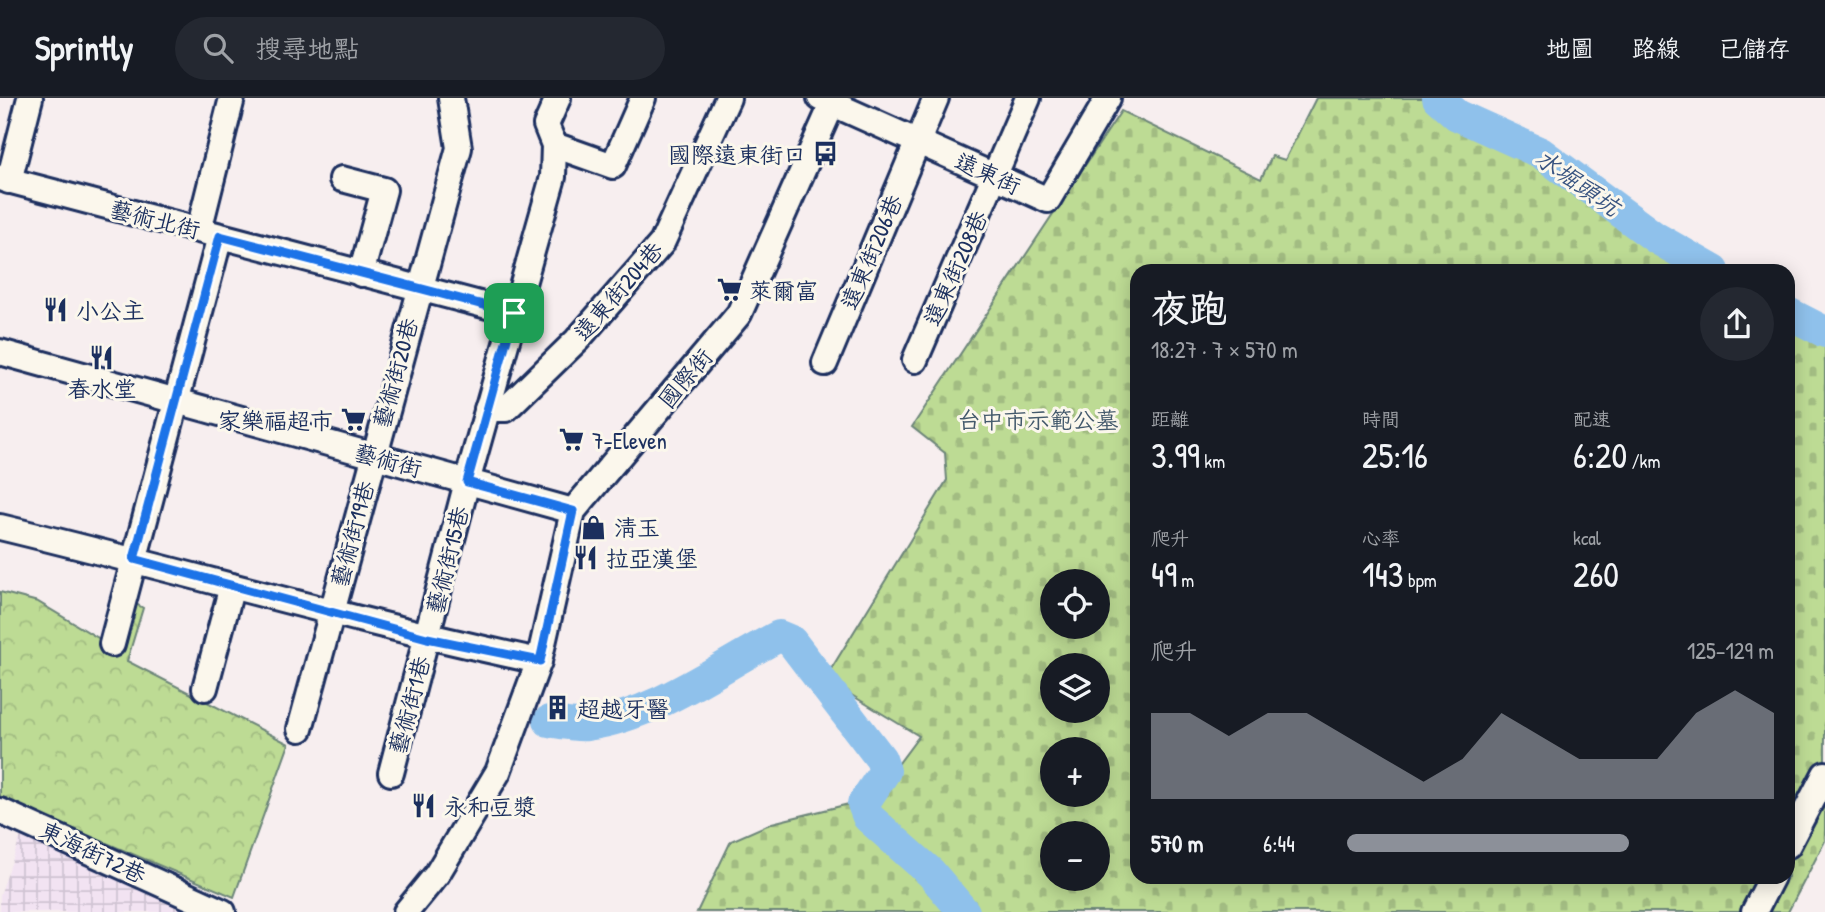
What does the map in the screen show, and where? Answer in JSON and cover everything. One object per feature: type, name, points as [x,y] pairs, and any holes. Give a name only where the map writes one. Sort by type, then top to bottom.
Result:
[{"type":"street","points":[[5,179],[30,98]]},
{"type":"street","points":[[112,644],[177,401],[232,98]]},
{"type":"street","name":"藝術街20巷","points":[[373,456],[459,148],[451,98]]},
{"type":"street","points":[[558,98],[550,135],[614,166],[643,98]]},
{"type":"street","name":"遠東街204巷","points":[[487,409],[506,409],[577,340],[662,243],[728,98]]},
{"type":"street","name":"遠東街206巷","points":[[825,363],[936,98]]},
{"type":"street","name":"遠東街208巷","points":[[915,360],[1028,98]]},
{"type":"street","name":"遠東街","points":[[829,100],[1048,200],[1108,98]]},
{"type":"street","name":"國際街","points":[[406,912],[437,874],[498,772],[540,661],[573,511],[739,314],[829,100]]},
{"type":"street","name":"藝術街15巷","points":[[427,638],[467,482],[553,177],[550,135]]},
{"type":"street","name":"藝術北街","points":[[5,179],[418,290],[514,313]]},
{"type":"street","points":[[342,179],[384,190],[361,274]]},
{"type":"street","name":"藝術街","points":[[0,352],[573,511]]},
{"type":"street","name":"藝術街19巷","points":[[300,729],[373,456]]},
{"type":"street","points":[[0,527],[134,559],[427,638],[540,661]]},
{"type":"street","points":[[205,688],[232,586]]},
{"type":"street","name":"藝術街1巷","points":[[391,773],[427,638]]},
{"type":"street","points":[[1795,832],[1825,774]]},
{"type":"street","name":"東海街72巷","points":[[0,811],[223,912]]},
{"type":"street","points":[[1754,912],[1768,884]]},
{"type":"shaded area","points":[[24,827],[201,912],[0,912],[0,895]]},
{"type":"green space","name":"台中市示範公墓","points":[[1316,98],[1431,98],[1456,121],[1539,158],[1654,242],[1692,264],[1130,264],[1130,884],[1795,884],[1795,321],[1825,337],[1825,841],[1788,912],[697,912],[731,841],[772,823],[873,798],[919,736],[825,679],[947,480],[945,453],[912,427],[1121,111],[1261,179],[1272,156],[1285,160]]},
{"type":"green space","points":[[0,592],[38,602],[100,639],[120,595],[143,608],[127,661],[289,744],[234,897],[0,798]]},
{"type":"waterway","name":"水堀頭坑","points":[[1438,98],[1457,115],[1541,153],[1656,238],[1702,264]]},
{"type":"waterway","name":"水堀頭坑","points":[[1795,317],[1825,332]]},
{"type":"waterway","points":[[549,721],[587,725],[613,720],[686,689],[779,636],[791,641],[881,759],[885,771],[863,804],[868,817],[931,873],[964,912]]},
{"type":"place","name":"國際遠東街口","points":[[826,154]]},
{"type":"place","name":"萊爾富","points":[[729,290]]},
{"type":"place","name":"小公主","points":[[56,310]]},
{"type":"place","name":"春水堂","points":[[102,358]]},
{"type":"place","name":"家樂福超市","points":[[353,420]]},
{"type":"place","name":"7-Eleven","points":[[572,440]]},
{"type":"place","name":"清玉","points":[[594,527]]},
{"type":"place","name":"拉亞漢堡","points":[[586,558]]},
{"type":"place","name":"超越牙醫","points":[[557,708]]},
{"type":"place","name":"永和豆漿","points":[[424,806]]},
{"type":"route","points":[[220,236],[514,313],[467,482],[573,511],[540,661],[427,638],[134,559],[220,236]]}]
